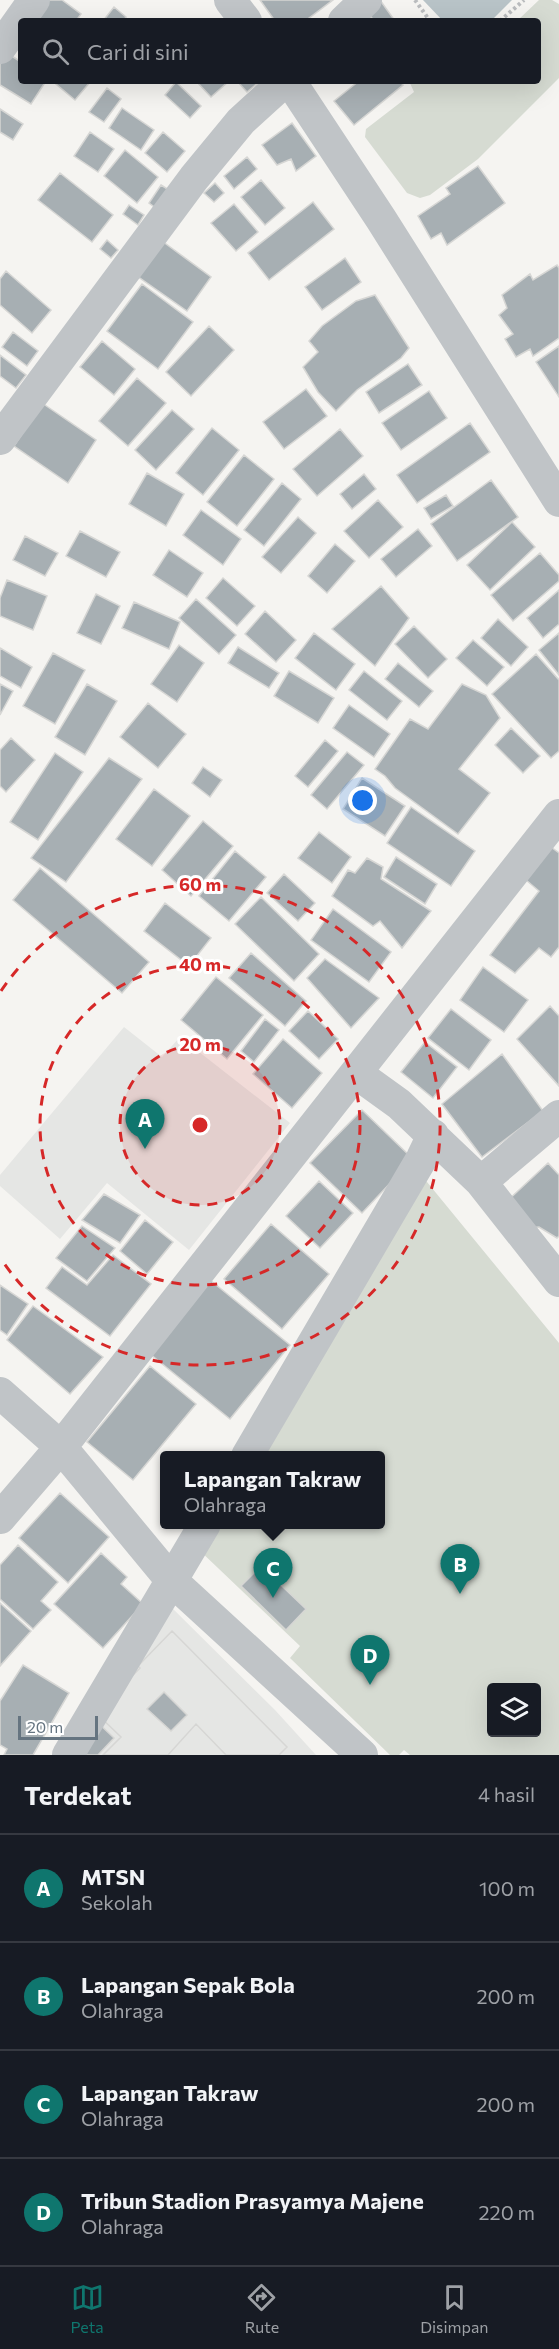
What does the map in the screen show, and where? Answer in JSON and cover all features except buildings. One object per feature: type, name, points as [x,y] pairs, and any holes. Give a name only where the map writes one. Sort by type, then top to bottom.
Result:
[{"type":"street","points":[[21,18],[34,0]]},
{"type":"street","points":[[230,0],[244,18]]},
{"type":"street","points":[[347,18],[366,0]]},
{"type":"street","points":[[0,48],[18,23]]},
{"type":"street","points":[[0,439],[194,178],[242,121],[282,84]]},
{"type":"street","points":[[292,84],[387,229],[559,501]]},
{"type":"street","points":[[0,1518],[61,1447],[559,815]]},
{"type":"street","points":[[356,1073],[399,1104],[481,1182],[559,1281]]},
{"type":"street","points":[[481,1182],[559,1116]]},
{"type":"street","points":[[249,1451],[433,1136]]},
{"type":"street","points":[[0,1393],[61,1447],[171,1580],[362,1755]]},
{"type":"street","points":[[68,1755],[202,1529]]},
{"type":"path","points":[[415,0],[428,18]]},
{"type":"path","points":[[503,18],[524,0]]},
{"type":"shaded area","points":[[423,0],[512,0],[494,18],[440,18]]},
{"type":"shaded area","points":[[539,0],[552,0],[559,4],[559,78],[478,159],[430,195],[420,198],[407,193],[365,137],[366,129],[414,92],[410,84],[541,84],[541,18],[520,18]]},
{"type":"shaded area","points":[[124,1027],[162,1057],[180,1037],[290,1123],[189,1250],[107,1183],[60,1239],[0,1186],[0,1175]]},
{"type":"shaded area","points":[[418,1171],[559,1343],[559,1755],[410,1755],[404,1750],[399,1755],[390,1755],[290,1658],[300,1646],[197,1548],[209,1529],[385,1529],[385,1451],[253,1451]]},
{"type":"shaded area","points":[[163,1599],[275,1710],[316,1755],[68,1755]]},
{"type":"place","name":"MTSN","points":[[145,1149]]},
{"type":"place","name":"Lapangan Sepak Bola","points":[[460,1594]]},
{"type":"place","name":"Lapangan Takraw","points":[[273,1598]]},
{"type":"place","name":"Tribun Stadion Prasyamya Majene","points":[[370,1685]]}]
